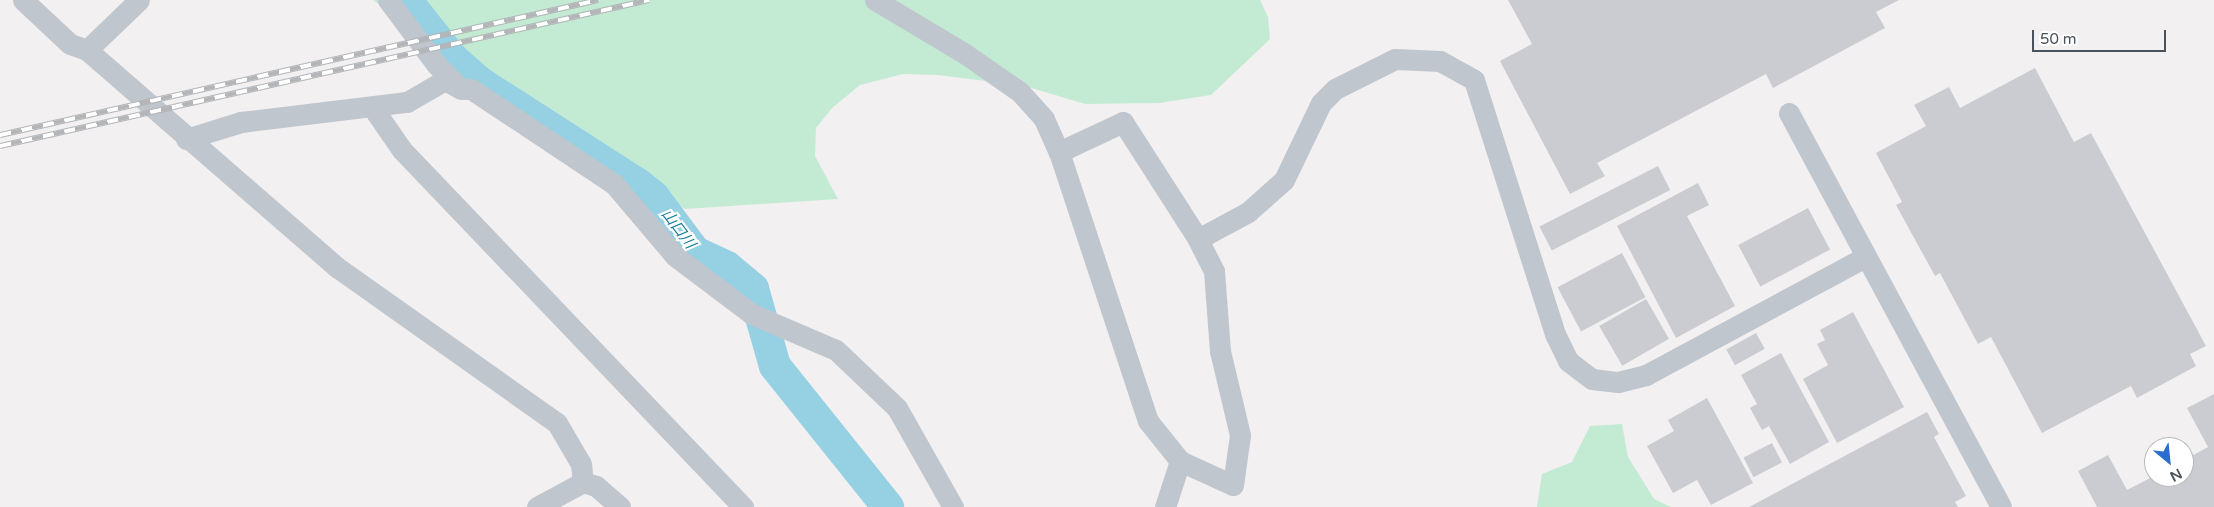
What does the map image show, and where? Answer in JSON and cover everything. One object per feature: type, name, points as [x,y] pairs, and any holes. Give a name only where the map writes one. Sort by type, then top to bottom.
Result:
[{"type":"street","points":[[23,0],[70,44],[86,50],[186,139],[338,268],[557,423],[581,464],[583,482]]},
{"type":"street","points":[[86,50],[139,0]]},
{"type":"street","points":[[388,0],[436,64],[461,89]]},
{"type":"street","points":[[875,0],[964,53],[1020,92],[1044,118],[1059,152],[1148,421],[1180,461],[1234,486],[1240,434],[1220,351],[1214,272],[1198,239],[1122,122],[1059,152]]},
{"type":"street","points":[[1198,239],[1248,212],[1284,180],[1321,104],[1335,89],[1395,59],[1440,61],[1474,80],[1555,334],[1568,361],[1592,379],[1618,382],[1646,375],[1864,256]]},
{"type":"street","points":[[186,139],[241,122],[373,108],[407,102],[445,80],[461,89],[471,89],[614,184],[675,256],[752,314],[836,350],[897,408],[953,507]]},
{"type":"street","points":[[373,108],[402,150],[743,507]]},
{"type":"street","points":[[1789,113],[1864,256],[2001,507]]},
{"type":"street","points":[[1165,507],[1180,461]]},
{"type":"street","points":[[537,507],[583,482],[596,486],[620,507]]},
{"type":"green space","points":[[373,0],[1260,0],[1268,17],[1270,39],[1211,95],[1159,103],[1085,104],[1025,86],[938,75],[903,74],[860,85],[832,108],[816,128],[815,156],[838,199],[685,209]]},
{"type":"green space","points":[[1622,424],[1628,457],[1654,499],[1671,507],[1537,507],[1542,474],[1572,462],[1590,426]]},
{"type":"building","points":[[1508,0],[1899,0],[1876,12],[1885,28],[1773,88],[1766,74],[1597,163],[1605,176],[1570,194],[1500,61],[1532,44]]},
{"type":"building","points":[[2035,68],[2074,142],[2091,133],[2206,346],[2190,354],[2196,366],[2137,398],[2131,386],[2042,433],[1991,337],[1978,344],[1940,273],[1935,276],[1896,205],[1902,202],[1876,153],[1926,126],[1914,105],[1949,87],[1960,108]]},
{"type":"building","points":[[1658,166],[1670,190],[1552,250],[1539,226]]},
{"type":"building","points":[[1698,183],[1709,205],[1687,216],[1735,306],[1676,338],[1617,226]]},
{"type":"building","points":[[1808,208],[1830,249],[1760,287],[1738,245]]},
{"type":"building","points":[[1622,253],[1645,297],[1581,331],[1558,287]]},
{"type":"building","points":[[1646,299],[1669,339],[1622,366],[1599,326]]},
{"type":"building","points":[[1853,312],[1904,407],[1837,443],[1803,379],[1828,365],[1817,344],[1825,340],[1820,330]]},
{"type":"building","points":[[1756,333],[1765,349],[1735,365],[1726,349]]},
{"type":"building","points":[[1781,353],[1829,442],[1790,464],[1769,426],[1762,430],[1750,408],[1757,404],[1741,375]]},
{"type":"building","points":[[2214,394],[2214,507],[2097,507],[2078,471],[2108,455],[2127,490],[2144,481],[2144,487],[2194,487],[2194,455],[2208,447],[2187,408]]},
{"type":"building","points":[[1707,398],[1753,483],[1711,505],[1697,480],[1673,493],[1647,446],[1674,431],[1668,420]]},
{"type":"building","points":[[1927,412],[1939,434],[1934,437],[1966,496],[1955,502],[1958,507],[1749,507]]},
{"type":"building","points":[[1772,443],[1782,463],[1753,477],[1743,458]]},
{"type":"waterway","name":"山口川","points":[[406,0],[453,59],[479,82],[638,184],[654,197],[695,252],[727,267],[753,289],[775,366],[888,507]]},
{"type":"railway","points":[[0,135],[598,0]]},
{"type":"railway","points":[[0,146],[649,0]]}]
